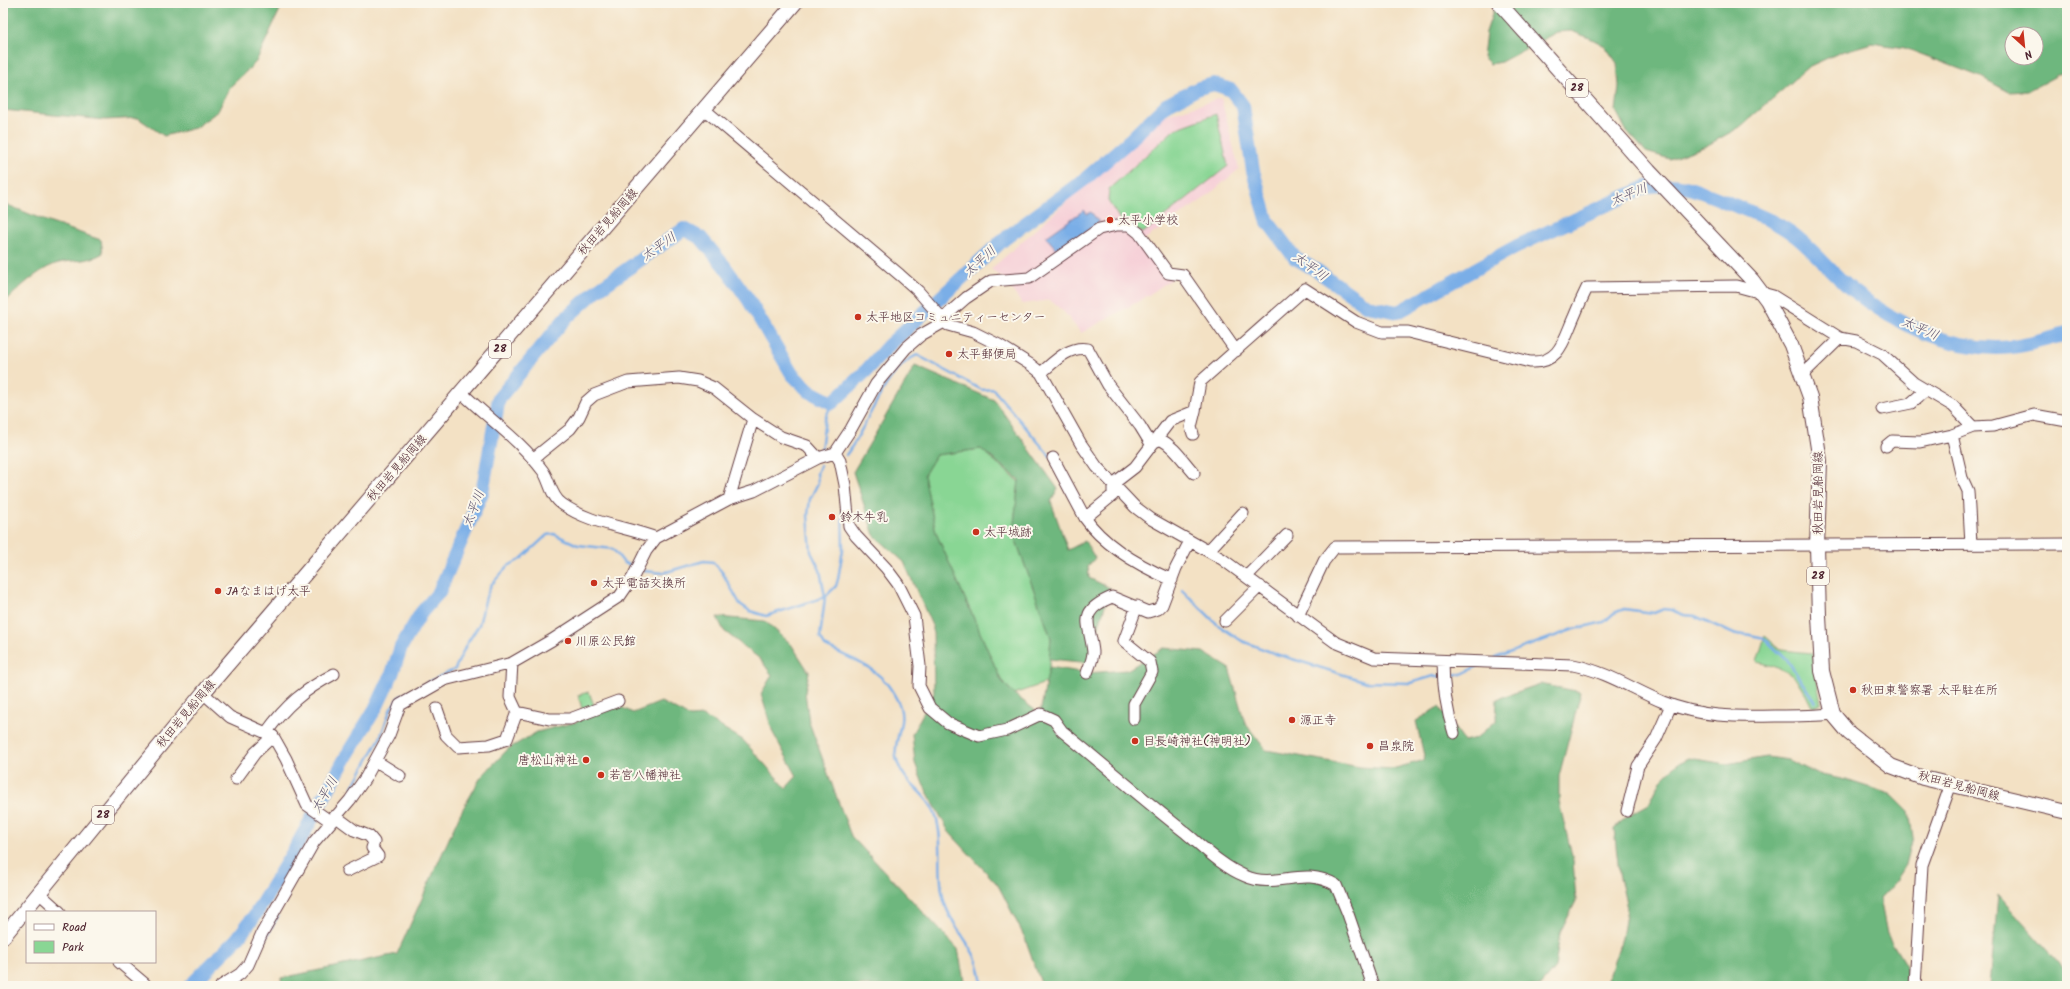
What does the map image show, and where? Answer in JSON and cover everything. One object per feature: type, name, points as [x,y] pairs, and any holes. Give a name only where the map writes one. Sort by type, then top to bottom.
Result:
[{"type":"main road","name":"秋田岩見船岡線","points":[[3,937],[203,693],[462,394],[795,3]]},
{"type":"main road","name":"秋田岩見船岡線","points":[[1499,3],[1653,174],[1752,280],[1762,293],[1791,345],[1812,409],[1820,461],[1817,546],[1822,671],[1833,714],[1849,732],[1891,766],[1924,778],[2067,812]]},
{"type":"street","points":[[705,110],[920,294],[942,320],[973,332],[999,345],[1032,365],[1041,373],[1081,444],[1097,467],[1135,507],[1151,519],[1208,551],[1247,576],[1298,616],[1335,642],[1374,658],[1443,671],[1477,662],[1573,665],[1589,668],[1617,678],[1671,705],[1706,715],[1736,718],[1833,714]]},
{"type":"street","points":[[221,986],[240,974],[248,965],[262,933],[314,842],[330,818],[350,800],[376,761],[389,735],[400,705],[444,680],[512,663],[581,622],[620,596],[633,577],[646,551],[656,538],[729,499],[754,490],[818,458],[835,452],[852,429],[876,384],[896,359],[914,340],[942,320],[966,298],[991,281],[1029,278],[1100,229],[1117,225],[1129,226],[1139,233],[1168,273],[1183,276],[1236,351]]},
{"type":"street","points":[[1193,434],[1191,427],[1200,382],[1305,289],[1356,322],[1382,332],[1408,332],[1522,360],[1541,362],[1557,352],[1565,341],[1586,288],[1736,286],[1773,296],[1840,338],[1856,341],[1876,350],[1926,390],[1953,406],[1973,427]]},
{"type":"street","points":[[1802,375],[1840,338]]},
{"type":"street","points":[[1041,373],[1072,350],[1081,347],[1088,349],[1108,385],[1140,426],[1151,444]]},
{"type":"street","points":[[534,458],[570,429],[580,417],[586,402],[594,395],[628,382],[679,378],[698,381],[714,388],[753,419],[781,437],[807,446],[818,458]]},
{"type":"street","points":[[1882,409],[1911,403],[1926,390]]},
{"type":"street","points":[[462,394],[534,458],[548,477],[554,496],[560,504],[599,523],[656,538]]},
{"type":"street","points":[[1113,484],[1135,467],[1151,444],[1164,432],[1170,421],[1195,411]]},
{"type":"street","points":[[1886,446],[1892,441],[1920,442],[1952,435],[1973,427],[1993,426],[2034,415],[2067,421]]},
{"type":"street","points":[[729,499],[753,419]]},
{"type":"street","points":[[1952,435],[1962,478],[1968,491],[1971,544]]},
{"type":"street","points":[[1151,444],[1160,438],[1166,442],[1175,449],[1179,457],[1194,473]]},
{"type":"street","points":[[835,452],[840,461],[845,485],[849,526],[865,547],[886,568],[898,584],[911,610],[920,666],[919,686],[930,708],[948,723],[979,736],[1007,730],[1041,714],[1054,720],[1062,731],[1150,804],[1220,861],[1244,876],[1258,881],[1274,881],[1297,876],[1319,877],[1336,885],[1348,914],[1373,986]]},
{"type":"street","points":[[1053,458],[1085,518],[1098,534],[1126,555],[1150,570],[1172,580]]},
{"type":"street","points":[[1085,518],[1113,494],[1113,484]]},
{"type":"street","points":[[1208,551],[1243,513]]},
{"type":"street","points":[[1247,576],[1287,535]]},
{"type":"street","points":[[1087,673],[1093,653],[1087,618],[1090,612],[1095,607],[1112,597],[1137,606],[1148,612],[1158,609],[1162,605],[1190,541]]},
{"type":"street","points":[[1298,616],[1324,561],[1335,547],[2067,544]]},
{"type":"street","points":[[1225,621],[1260,586]]},
{"type":"street","points":[[1134,719],[1134,704],[1152,672],[1150,662],[1124,641],[1137,606]]},
{"type":"street","points":[[436,709],[446,735],[458,747],[489,745],[507,739],[512,730],[518,712],[510,697],[512,663]]},
{"type":"street","points":[[1443,671],[1446,711],[1454,733]]},
{"type":"street","points":[[236,780],[292,701],[310,687],[334,674]]},
{"type":"street","points":[[203,693],[230,717],[270,734],[286,759],[307,805],[372,839],[374,842],[372,848],[378,856],[347,871]]},
{"type":"street","points":[[518,712],[549,719],[570,719],[618,701]]},
{"type":"street","points":[[1627,811],[1638,766],[1656,739],[1671,705]]},
{"type":"street","points":[[376,761],[400,776]]},
{"type":"street","points":[[1915,986],[1922,865],[1951,784]]},
{"type":"street","points":[[39,894],[59,911]]},
{"type":"street","points":[[120,963],[144,984]]},
{"type":"shaded area","name":"太平小学校","points":[[1221,98],[1239,169],[1205,198],[1142,241],[1172,279],[1141,300],[1081,333],[1064,312],[1050,300],[1022,304],[1003,278],[991,269],[1163,116]]},
{"type":"green space","points":[[3,3],[283,3],[256,62],[230,87],[218,111],[195,128],[164,136],[138,118],[105,120],[3,110]]},
{"type":"green space","points":[[1496,3],[2067,3],[2067,70],[2028,91],[2009,92],[1981,77],[1905,48],[1872,43],[1841,52],[1810,66],[1740,127],[1706,146],[1670,159],[1646,152],[1626,130],[1616,111],[1619,86],[1617,63],[1605,46],[1590,38],[1571,31],[1557,32],[1501,62],[1490,64],[1483,57],[1486,32]]},
{"type":"green space","points":[[1216,114],[1228,166],[1143,233],[1121,221],[1108,201],[1109,189],[1175,129]]},
{"type":"green space","points":[[3,203],[51,223],[101,240],[103,253],[85,260],[55,264],[48,267],[27,281],[3,304]]},
{"type":"green space","points":[[915,366],[994,400],[1058,489],[1051,502],[1068,550],[1085,541],[1095,558],[1088,566],[1089,578],[1110,588],[1097,633],[1092,663],[1049,659],[1051,638],[1013,532],[1019,480],[981,449],[936,455],[924,475],[936,533],[1001,680],[1014,694],[1040,714],[1049,667],[1087,673],[1127,670],[1164,648],[1203,652],[1229,668],[1245,723],[1266,750],[1360,767],[1392,769],[1425,760],[1416,721],[1439,707],[1464,741],[1476,738],[1496,721],[1497,699],[1540,684],[1581,692],[1559,776],[1559,802],[1573,860],[1576,901],[1560,933],[1555,968],[1540,986],[1042,986],[1025,938],[998,885],[949,832],[923,784],[915,763],[912,734],[934,693],[933,628],[904,562],[874,535],[853,472]]},
{"type":"green space","points":[[981,449],[1019,482],[1013,532],[1051,638],[1048,682],[1014,694],[1001,680],[936,533],[924,475],[936,455]]},
{"type":"green space","points":[[717,617],[765,621],[791,644],[809,672],[805,692],[809,722],[851,836],[958,949],[965,986],[282,986],[281,978],[397,954],[460,814],[481,777],[508,749],[537,732],[576,722],[615,704],[633,713],[661,702],[690,717],[703,716],[743,740],[786,788],[797,776],[773,733],[761,694],[772,675],[760,659],[724,631]]},
{"type":"green space","points":[[1765,636],[1781,650],[1812,653],[1821,703],[1812,707],[1802,687],[1786,671],[1757,662]]},
{"type":"green space","points":[[589,692],[595,708],[583,712],[578,695]]},
{"type":"green space","points":[[1767,757],[1789,760],[1817,774],[1846,780],[1893,795],[1909,811],[1913,837],[1906,865],[1894,883],[1880,898],[1887,934],[1906,966],[1907,986],[1603,986],[1610,973],[1622,938],[1627,908],[1619,873],[1614,828],[1629,815],[1649,804],[1661,780],[1677,764],[1689,758],[1726,764]]},
{"type":"green space","points":[[1998,895],[2067,973],[2067,986],[1990,986]]},
{"type":"water","points":[[1084,210],[1087,214],[1091,212],[1099,222],[1059,252],[1046,237]]},
{"type":"waterway","name":"太平川","points":[[190,986],[237,939],[255,915],[295,849],[350,750],[377,706],[392,674],[401,647],[421,613],[439,592],[482,493],[499,398],[564,320],[596,291],[684,229],[701,238],[725,267],[748,299],[792,374],[809,391],[832,403],[865,372],[888,346],[1003,240],[1085,179],[1129,141],[1166,105],[1199,88],[1214,84],[1231,90],[1243,106],[1253,171],[1268,222],[1295,258],[1316,270],[1367,306],[1398,312],[1517,246],[1646,187],[1667,185],[1686,187],[1704,193],[1783,227],[1806,245],[1852,290],[1884,312],[1919,331],[1956,343],[1976,347],[1996,348],[2023,345],[2067,334]]},
{"type":"waterway","points":[[846,455],[862,430],[886,385],[905,362],[917,355],[982,390],[993,389],[1050,456]]},
{"type":"waterway","points":[[821,450],[825,419],[832,403]]},
{"type":"waterway","points":[[820,466],[817,473],[818,483],[810,499],[808,515],[811,552],[820,570],[825,597],[820,637],[825,646],[870,668],[890,688],[898,702],[901,714],[896,750],[898,764],[906,778],[927,800],[935,814],[940,835],[941,880],[944,901],[953,922],[977,962],[981,986]]},
{"type":"waterway","points":[[645,571],[663,573],[704,561],[713,562],[722,572],[740,604],[750,611],[766,616],[825,597],[836,586],[843,549],[842,511]]},
{"type":"waterway","points":[[353,787],[380,738],[391,708],[399,697],[455,669],[466,645],[479,625],[486,597],[491,585],[508,566],[521,559],[547,535],[554,534],[578,545],[613,549],[624,563],[631,565]]},
{"type":"waterway","points":[[1182,590],[1218,625],[1242,641],[1276,654],[1367,682],[1410,683],[1434,676],[1440,676]]},
{"type":"waterway","points":[[1495,658],[1574,629],[1604,622],[1614,613],[1624,609],[1654,613],[1664,609],[1684,615],[1695,616],[1736,635],[1745,634],[1760,637],[1767,641],[1788,661],[1815,702]]},
{"type":"waterway","points":[[1447,677],[1462,674],[1478,666]]},
{"type":"waterway","points":[[263,943],[278,916]]},
{"type":"place","name":"太平小学校","points":[[1110,220]]},
{"type":"place","name":"太平地区コミュニティーセンター","points":[[858,317]]},
{"type":"place","name":"太平郵便局","points":[[949,354]]},
{"type":"place","name":"鈴木牛乳","points":[[832,517]]},
{"type":"place","name":"太平城跡","points":[[976,532]]},
{"type":"place","name":"太平電話交換所","points":[[594,583]]},
{"type":"place","name":"JAなまはげ太平","points":[[218,591]]},
{"type":"place","name":"川原公民館","points":[[568,641]]},
{"type":"place","name":"秋田東警察署 太平駐在所","points":[[1853,690]]},
{"type":"place","name":"源正寺","points":[[1292,720]]},
{"type":"place","name":"目長崎神社(神明社)","points":[[1135,741]]},
{"type":"place","name":"昌泉院","points":[[1370,746]]},
{"type":"place","name":"唐松山神社","points":[[586,760]]},
{"type":"place","name":"若宮八幡神社","points":[[601,775]]}]
